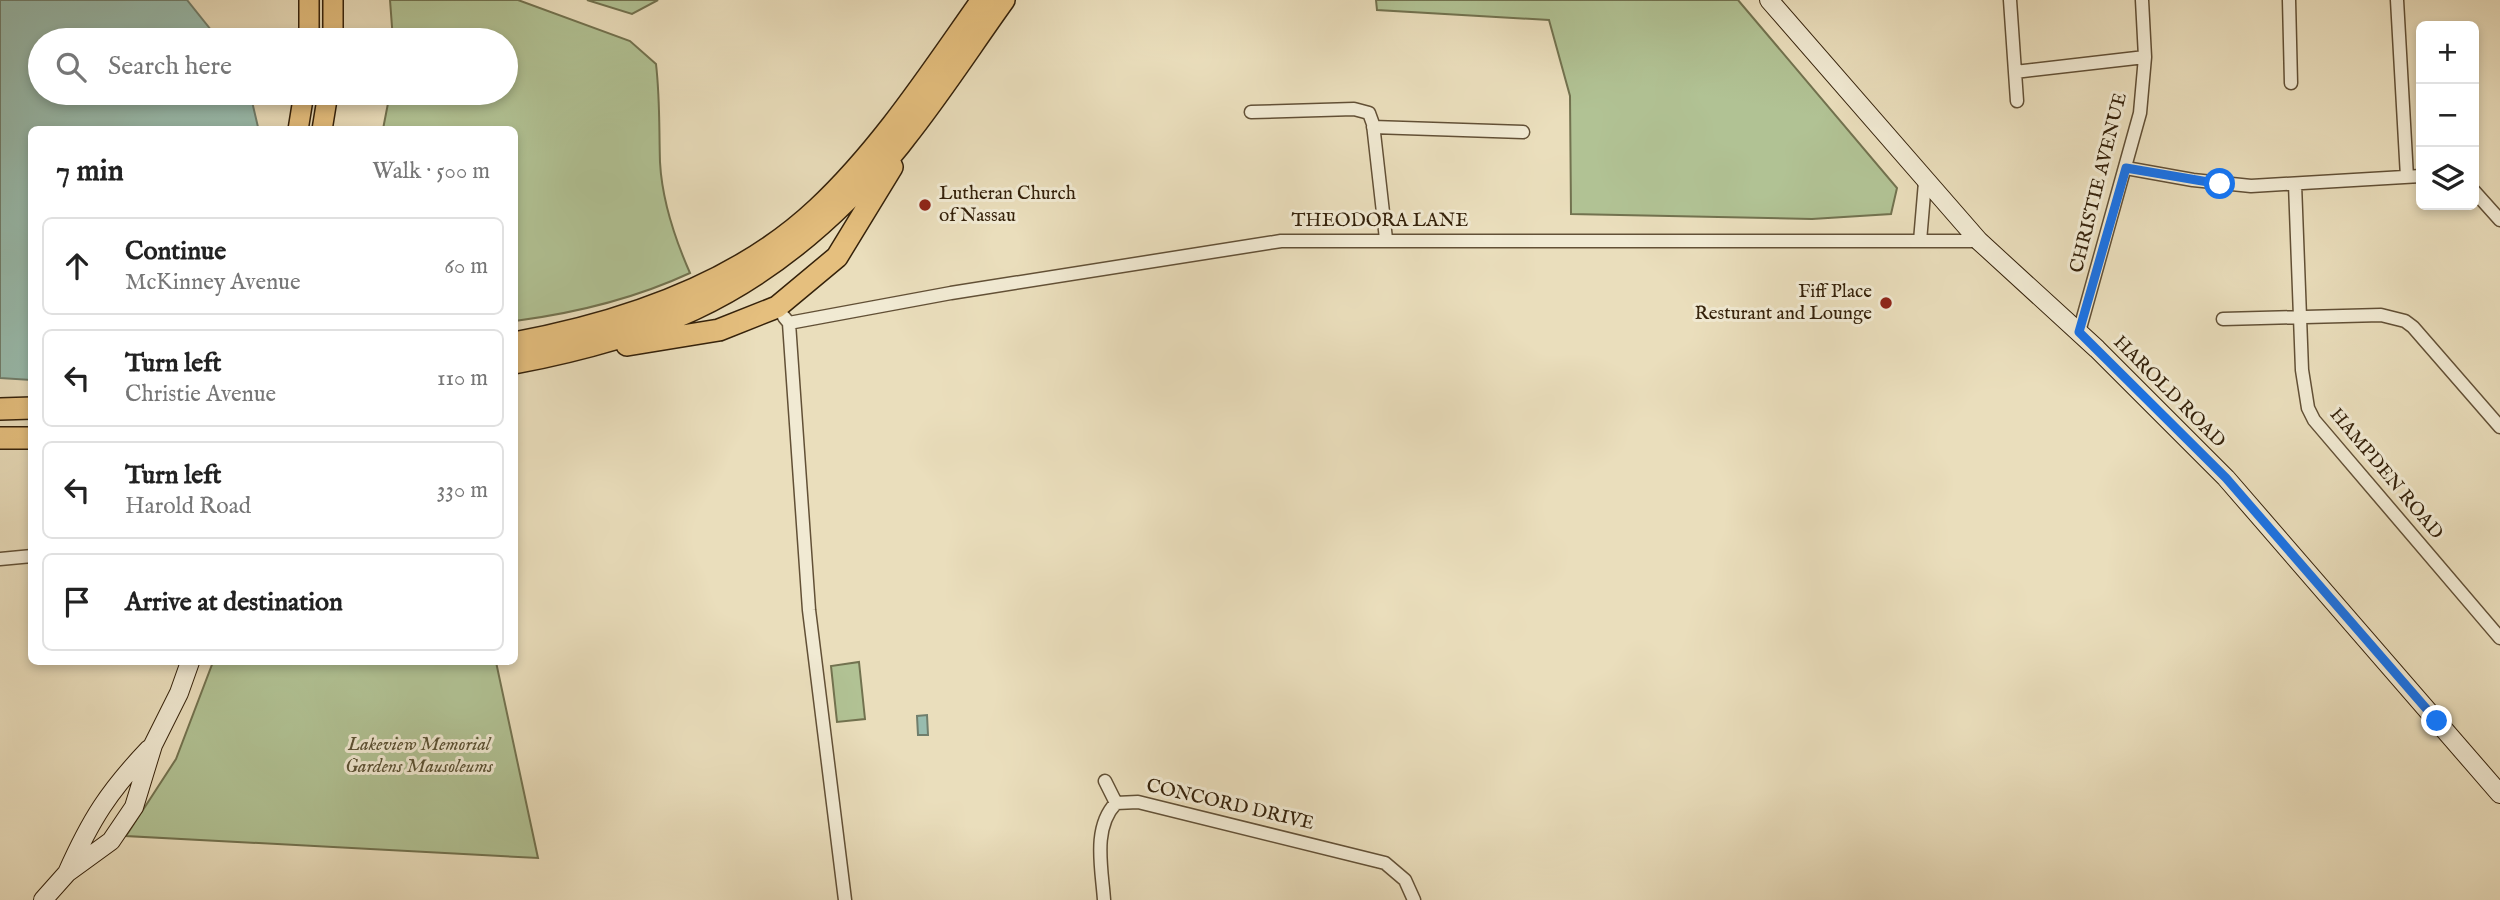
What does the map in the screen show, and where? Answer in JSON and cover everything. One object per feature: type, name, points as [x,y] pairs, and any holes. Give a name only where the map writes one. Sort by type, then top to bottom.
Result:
[{"type":"highway","points":[[518,342],[591,327],[673,298],[753,256],[783,236],[816,210],[889,130],[982,0]]},
{"type":"highway","points":[[577,351],[677,319],[759,275],[827,220],[906,137],[1004,0]]},
{"type":"highway","points":[[518,362],[577,351],[677,339],[783,315],[837,257],[898,157],[906,137]]},
{"type":"highway","points":[[0,409],[28,408]]},
{"type":"highway","points":[[0,438],[28,438]]},
{"type":"main road","points":[[309,0],[309,28]]},
{"type":"main road","points":[[333,0],[333,28]]},
{"type":"main road","name":"HAROLD ROAD","points":[[1769,0],[1979,241],[2079,332],[2226,478],[2500,794]]},
{"type":"main road","points":[[299,126],[302,105]]},
{"type":"main road","points":[[322,126],[326,105]]},
{"type":"main road","points":[[43,900],[67,873],[111,841],[134,807],[153,745],[179,693],[189,665]]},
{"type":"main road","points":[[67,873],[87,829],[114,786],[153,745]]},
{"type":"main road","points":[[114,786],[130,793],[134,807]]},
{"type":"main road","points":[[87,829],[92,836],[111,841]]},
{"type":"street","points":[[2010,0],[2017,101]]},
{"type":"street","name":"CHRISTIE AVENUE","points":[[2079,332],[2140,113],[2145,57],[2142,0]]},
{"type":"street","points":[[2288,0],[2291,83]]},
{"type":"street","points":[[2397,0],[2407,177]]},
{"type":"street","points":[[2015,72],[2145,57]]},
{"type":"street","points":[[1251,112],[1354,109],[1369,113],[1386,239]]},
{"type":"street","points":[[1373,127],[1523,132]]},
{"type":"street","points":[[2126,168],[2220,184],[2295,184],[2416,176]]},
{"type":"street","points":[[1920,241],[1925,182]]},
{"type":"street","name":"HAMPDEN ROAD","points":[[2295,184],[2305,392],[2314,420],[2500,638]]},
{"type":"street","points":[[2479,197],[2500,220]]},
{"type":"street","name":"THEODORA LANE","points":[[783,315],[1243,245],[1336,238],[1979,241]]},
{"type":"street","points":[[2223,319],[2381,314],[2405,321],[2423,337],[2500,427]]},
{"type":"street","points":[[783,315],[809,610],[845,900]]},
{"type":"street","points":[[0,559],[28,556]]},
{"type":"street","points":[[1105,781],[1116,803]]},
{"type":"street","name":"CONCORD DRIVE","points":[[1104,900],[1101,838],[1104,821],[1116,803],[1150,803],[1385,863],[1405,880],[1414,900]]},
{"type":"green space","points":[[390,0],[518,0],[630,41],[656,64],[663,191],[674,233],[690,273],[604,304],[518,321],[518,126],[384,126],[388,105],[518,105],[518,28],[392,28]]},
{"type":"green space","points":[[587,0],[658,0],[632,14]]},
{"type":"green space","points":[[1376,0],[1738,0],[1897,188],[1891,214],[1812,219],[1571,214],[1570,96],[1549,20],[1377,10]]},
{"type":"green space","points":[[859,662],[865,719],[837,722],[831,666]]},
{"type":"green space","name":"Lakeview Memorial Gardens Mausoleums","points":[[212,665],[497,665],[538,858],[126,836],[176,759]]},
{"type":"shaded area","points":[[0,0],[187,0],[209,28],[28,28],[28,105],[253,105],[258,126],[28,126],[28,380],[0,378]]},
{"type":"shaded area","points":[[927,715],[928,735],[918,735],[917,716]]},
{"type":"place","name":"Lutheran Church of Nassau","points":[[925,205]]},
{"type":"place","name":"Fiff Place Resturant and Lounge","points":[[1886,303]]},
{"type":"route","points":[[2220,184],[2126,168],[2079,332],[2226,478],[2437,721]]}]
